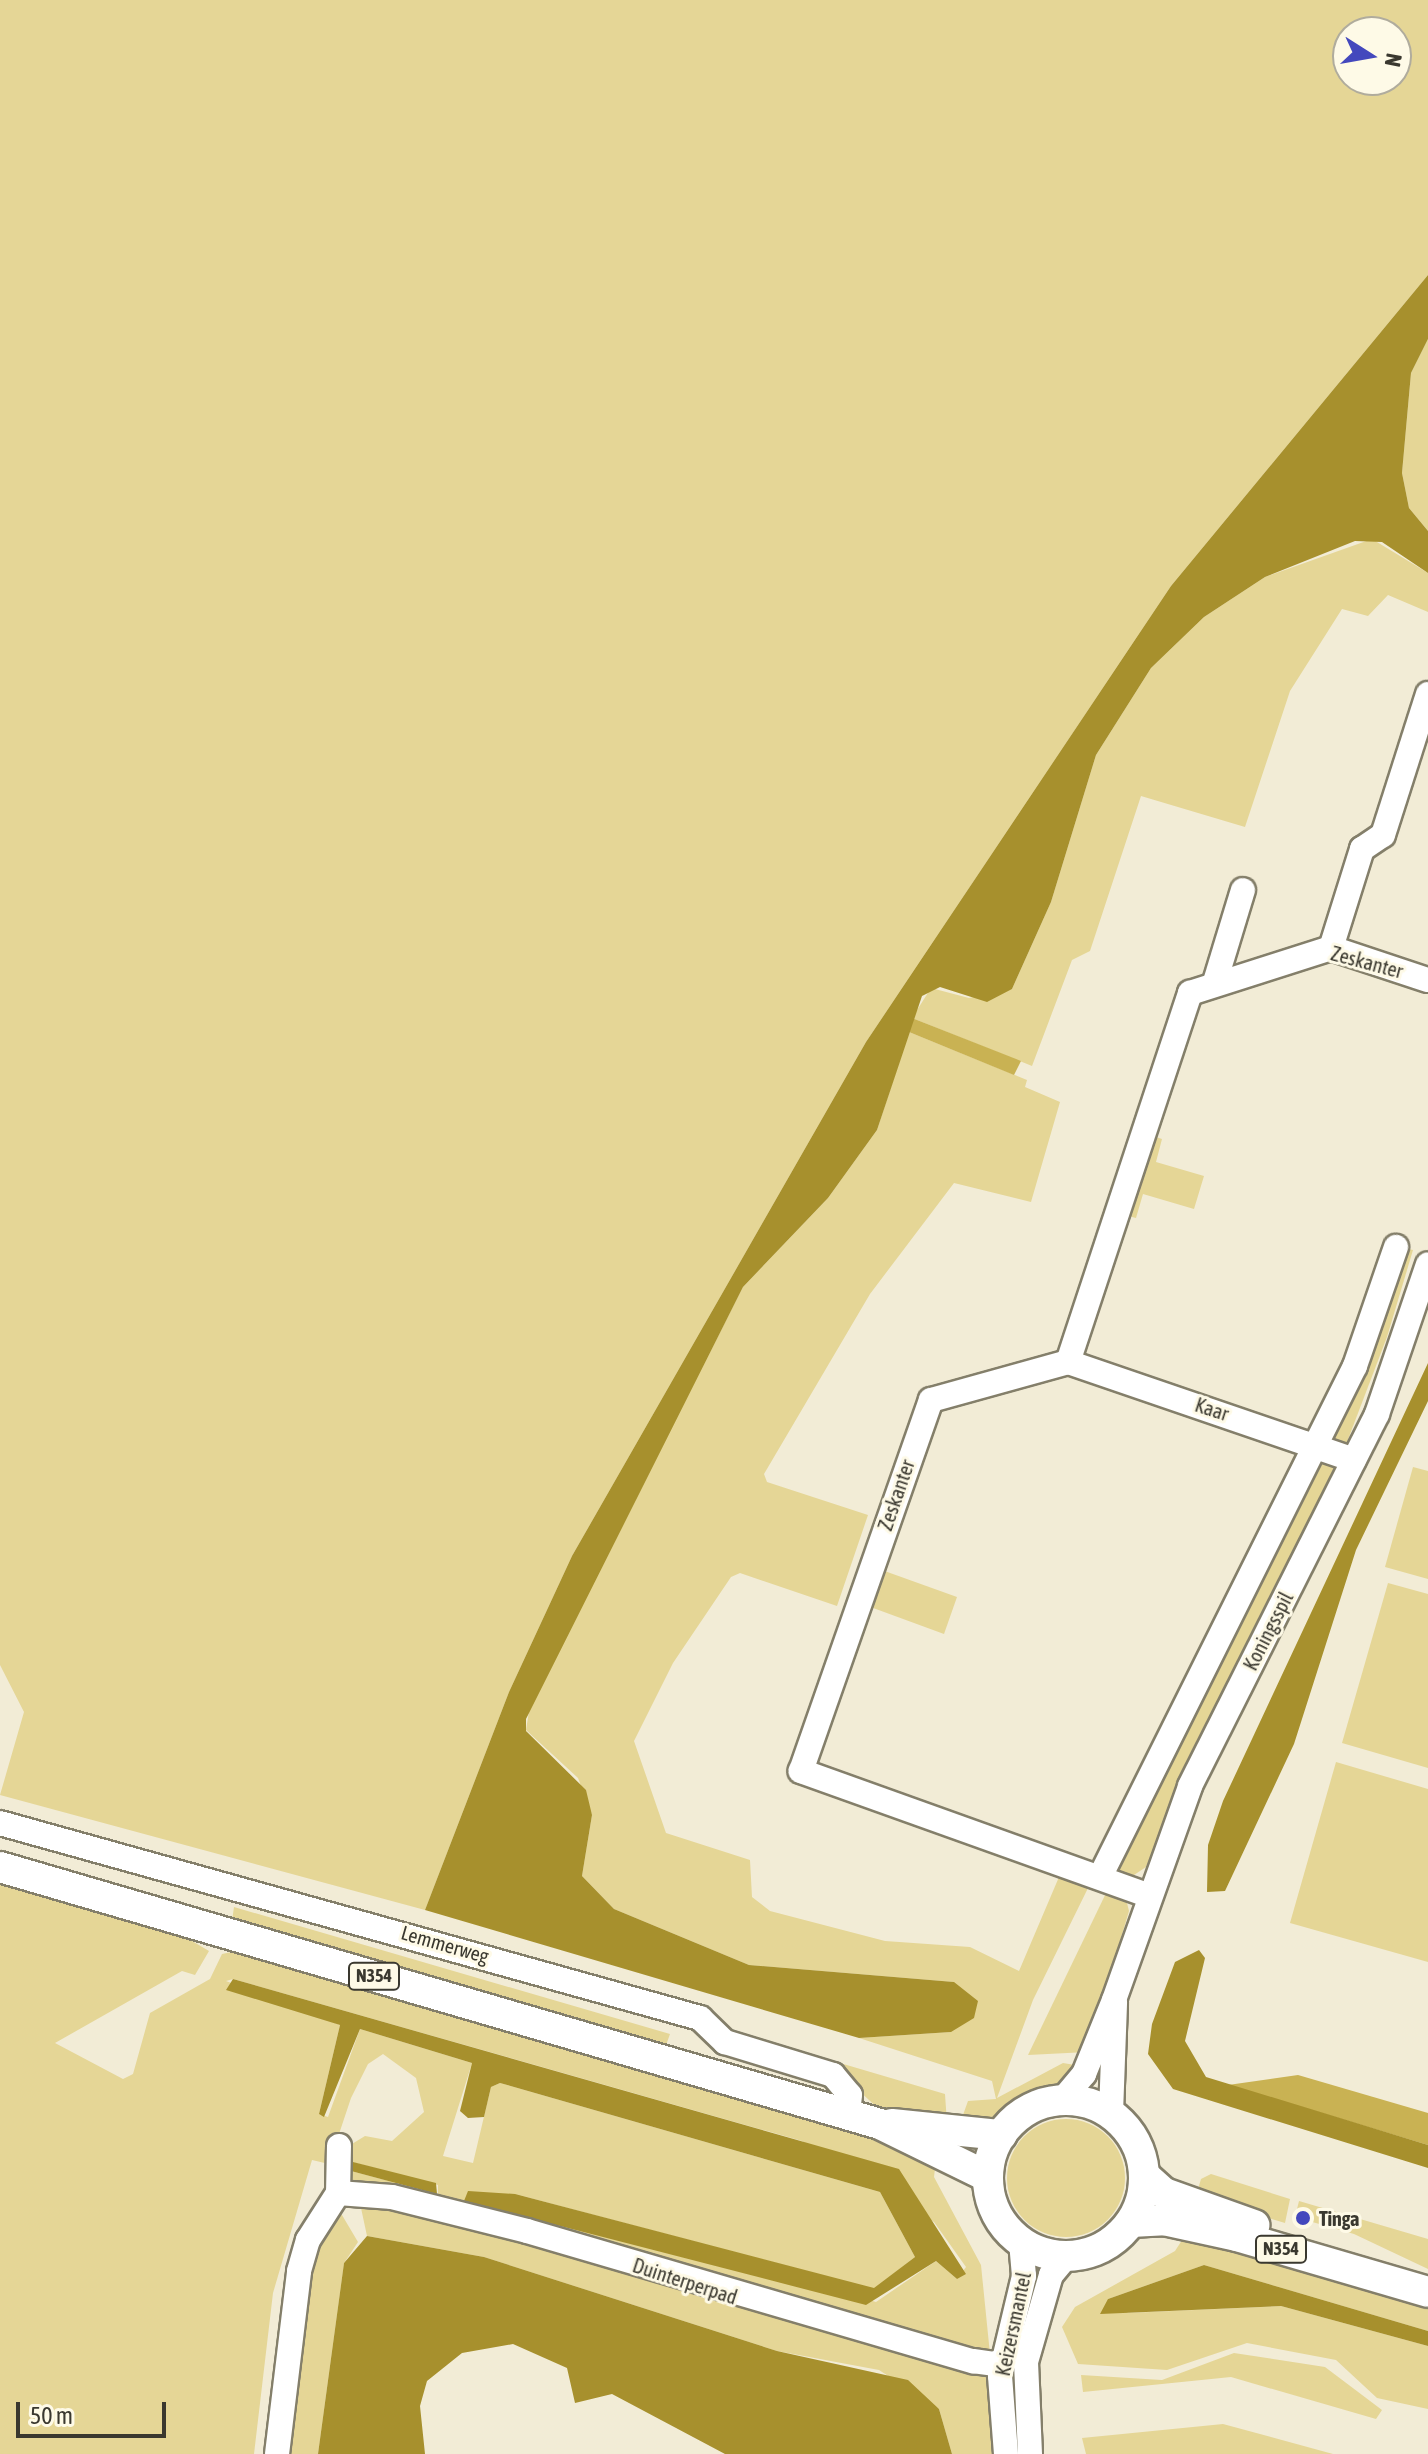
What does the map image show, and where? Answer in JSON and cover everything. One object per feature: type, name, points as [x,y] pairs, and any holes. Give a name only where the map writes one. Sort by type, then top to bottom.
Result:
[{"type":"main road","name":"N354","points":[[0,1867],[880,2124],[988,2177]]},
{"type":"main road","points":[[1063,2099],[1111,2113],[1137,2144],[1145,2176],[1131,2222],[1107,2245],[1067,2256],[1021,2242],[998,2217],[988,2177],[1001,2135],[1031,2108],[1063,2099]]},
{"type":"main road","name":"N354","points":[[880,2124],[1001,2135]]},
{"type":"main road","name":"N354","points":[[1145,2176],[1164,2193],[1242,2221],[1428,2277]]},
{"type":"main road","name":"N354","points":[[1131,2222],[1157,2219],[1237,2236],[1428,2292]]},
{"type":"street","points":[[1331,948],[1362,849],[1383,835],[1428,694]]},
{"type":"street","points":[[1215,982],[1243,890]]},
{"type":"street","name":"Zeskanter","points":[[1147,1895],[801,1771],[931,1400],[1068,1362],[1190,993],[1215,982],[1331,948],[1428,980]]},
{"type":"street","points":[[1100,1877],[1318,1444],[1396,1247]]},
{"type":"street","name":"Koningsspil","points":[[1063,2099],[1084,2074],[1114,2000],[1147,1895],[1190,1786],[1354,1460],[1428,1264]]},
{"type":"street","name":"Kaar","points":[[1068,1362],[1318,1444],[1354,1460]]},
{"type":"street","name":"Lemmerweg","points":[[0,1823],[700,2018],[725,2042],[833,2075],[850,2095],[848,2114]]},
{"type":"street","name":"Koningsspil","points":[[1111,2113],[1114,2000]]},
{"type":"street","points":[[277,2454],[299,2271],[308,2240],[338,2193],[339,2146]]},
{"type":"street","name":"Duinterperpad","points":[[338,2193],[460,2214],[768,2307],[896,2334],[973,2361],[1002,2360],[1029,2349]]},
{"type":"street","name":"Keizersmantel","points":[[1006,2454],[1002,2360],[1024,2276],[1021,2242]]},
{"type":"street","name":"Keizersmantel","points":[[1030,2454],[1022,2401],[1029,2349],[1051,2275],[1067,2256]]},
{"type":"shaded area","points":[[0,0],[1428,0],[1428,275],[1171,586],[866,1042],[572,1556],[509,1692],[425,1910],[0,1795],[24,1712],[0,1665]]},
{"type":"shaded area","points":[[1428,275],[1428,339],[1411,373],[1402,473],[1409,508],[1428,531],[1428,573],[1382,542],[1355,541],[1265,577],[1204,617],[1151,668],[1096,755],[1051,902],[1012,989],[987,1002],[940,987],[922,996],[877,1130],[828,1198],[743,1287],[526,1719],[526,1731],[586,1790],[592,1815],[582,1876],[614,1909],[749,1965],[954,1982],[978,2001],[974,2018],[951,2032],[859,2038],[425,1910],[509,1692],[572,1556],[866,1042],[1171,586]]},
{"type":"shaded area","points":[[1428,339],[1428,531],[1409,508],[1402,473],[1411,373]]},
{"type":"shaded area","points":[[1372,539],[1428,573],[1428,612],[1388,595],[1368,616],[1342,609],[1290,691],[1245,827],[1141,796],[1090,951],[1072,960],[1032,1066],[912,1018],[931,988],[969,998],[1012,989],[1051,902],[1096,755],[1151,668],[1204,617],[1265,577]]},
{"type":"shaded area","points":[[912,1018],[1021,1061],[1014,1075],[909,1032]]},
{"type":"shaded area","points":[[909,1032],[1027,1080],[1025,1087],[1060,1102],[1031,1202],[954,1183],[870,1294],[764,1474],[767,1482],[868,1515],[837,1606],[740,1573],[731,1577],[673,1663],[634,1741],[666,1833],[750,1860],[752,1897],[770,1911],[885,1941],[970,1947],[1019,1971],[1059,1877],[1089,1886],[1033,2000],[997,2098],[1063,2063],[1081,2066],[1058,2090],[1023,2102],[998,2120],[959,2126],[968,2101],[996,2099],[992,2081],[859,2038],[951,2032],[954,1982],[749,1965],[614,1909],[582,1876],[592,1815],[578,1778],[526,1730],[530,1705],[743,1287],[828,1198],[877,1130]]},
{"type":"shaded area","points":[[1147,1134],[1162,1139],[1156,1162],[1204,1176],[1194,1209],[1143,1194],[1136,1218],[1124,1215]]},
{"type":"shaded area","points":[[1399,1247],[1413,1250],[1387,1337],[1347,1442],[1338,1445],[1331,1439]]},
{"type":"shaded area","points":[[1428,1363],[1428,1401],[1356,1550],[1294,1744],[1225,1891],[1207,1892],[1208,1845],[1223,1801]]},
{"type":"shaded area","points":[[1321,1458],[1336,1469],[1146,1867],[1131,1877],[1115,1872]]},
{"type":"shaded area","points":[[1413,1467],[1428,1471],[1428,1579],[1385,1567]]},
{"type":"shaded area","points":[[879,1569],[957,1597],[944,1634],[865,1605]]},
{"type":"shaded area","points":[[1388,1583],[1428,1594],[1428,1768],[1342,1743]]},
{"type":"shaded area","points":[[1336,1762],[1428,1789],[1428,1962],[1290,1923]]},
{"type":"shaded area","points":[[0,1878],[170,1928],[209,1951],[195,1975],[182,1971],[55,2043],[123,2079],[133,2074],[150,2013],[210,1979],[222,1954],[246,1949],[865,2131],[936,2160],[934,2177],[981,2265],[990,2354],[350,2184],[347,2147],[365,2136],[392,2141],[424,2112],[416,2078],[383,2054],[368,2064],[351,2098],[329,2164],[312,2160],[273,2293],[254,2454],[0,2454]],"holes":[[[233,1979],[802,2141],[934,2222],[966,2267],[957,2279],[936,2261],[876,2302],[515,2194],[874,2289],[915,2257],[880,2192],[500,2083],[491,2087],[473,2163],[443,2156],[472,2063],[360,2029],[328,2117],[319,2114],[340,2025],[226,1981]],[[352,2162],[438,2185],[438,2194],[351,2171]]]},
{"type":"shaded area","points":[[1108,1889],[1126,1899],[1129,1911],[1087,2052],[1028,2055]]},
{"type":"shaded area","points":[[234,1907],[670,2034],[665,2048],[232,1921]]},
{"type":"shaded area","points":[[1199,1950],[1205,1958],[1185,2041],[1206,2077],[1428,2145],[1428,2168],[1173,2089],[1148,2054],[1152,2024],[1175,1962]]},
{"type":"shaded area","points":[[233,1979],[899,2169],[966,2274],[957,2279],[936,2261],[866,2305],[464,2201],[468,2191],[515,2194],[874,2288],[915,2257],[880,2192],[500,2083],[491,2087],[484,2117],[468,2118],[460,2111],[472,2063],[360,2029],[324,2117],[319,2114],[340,2025],[226,1990]]},
{"type":"shaded area","points":[[745,2035],[945,2094],[947,2123],[882,2112],[856,2088]]},
{"type":"shaded area","points":[[1298,2075],[1428,2113],[1428,2145],[1228,2085]]},
{"type":"shaded area","points":[[1066,2119],[1089,2123],[1108,2136],[1121,2155],[1125,2178],[1121,2201],[1108,2220],[1089,2233],[1066,2237],[1043,2233],[1024,2220],[1011,2201],[1007,2178],[1011,2155],[1024,2136],[1043,2123]]},
{"type":"shaded area","points":[[353,2162],[436,2183],[437,2194],[351,2171]]},
{"type":"shaded area","points":[[1211,2174],[1290,2199],[1285,2223],[1196,2196],[1201,2179]]},
{"type":"shaded area","points":[[375,2200],[986,2372],[992,2454],[952,2454],[939,2409],[879,2370],[777,2351],[484,2257],[367,2236],[361,2208]]},
{"type":"shaded area","points":[[1299,2201],[1428,2239],[1428,2269],[1354,2234],[1295,2217]]},
{"type":"shaded area","points":[[339,2210],[358,2242],[344,2263],[318,2454],[282,2454],[312,2246]]},
{"type":"shaded area","points":[[1186,2234],[1428,2303],[1428,2331],[1204,2265],[1108,2299],[1128,2313],[1281,2306],[1428,2346],[1428,2409],[1377,2398],[1336,2360],[1247,2343],[1167,2370],[1078,2364],[1062,2327],[1075,2307],[1175,2251]]},
{"type":"shaded area","points":[[367,2236],[484,2257],[777,2351],[908,2380],[939,2409],[952,2454],[725,2454],[612,2394],[575,2403],[567,2368],[513,2344],[462,2353],[427,2381],[420,2406],[425,2454],[318,2454],[344,2263]]},
{"type":"shaded area","points":[[1204,2265],[1428,2331],[1428,2346],[1281,2306],[1100,2314],[1108,2299]]},
{"type":"shaded area","points":[[1234,2353],[1325,2367],[1382,2410],[1376,2419],[1231,2377],[1083,2392],[1081,2375],[1162,2380]]},
{"type":"shaded area","points":[[1223,2424],[1333,2454],[1086,2454],[1082,2438]]},
{"type":"place","name":"Tinga","points":[[1303,2218]]}]
